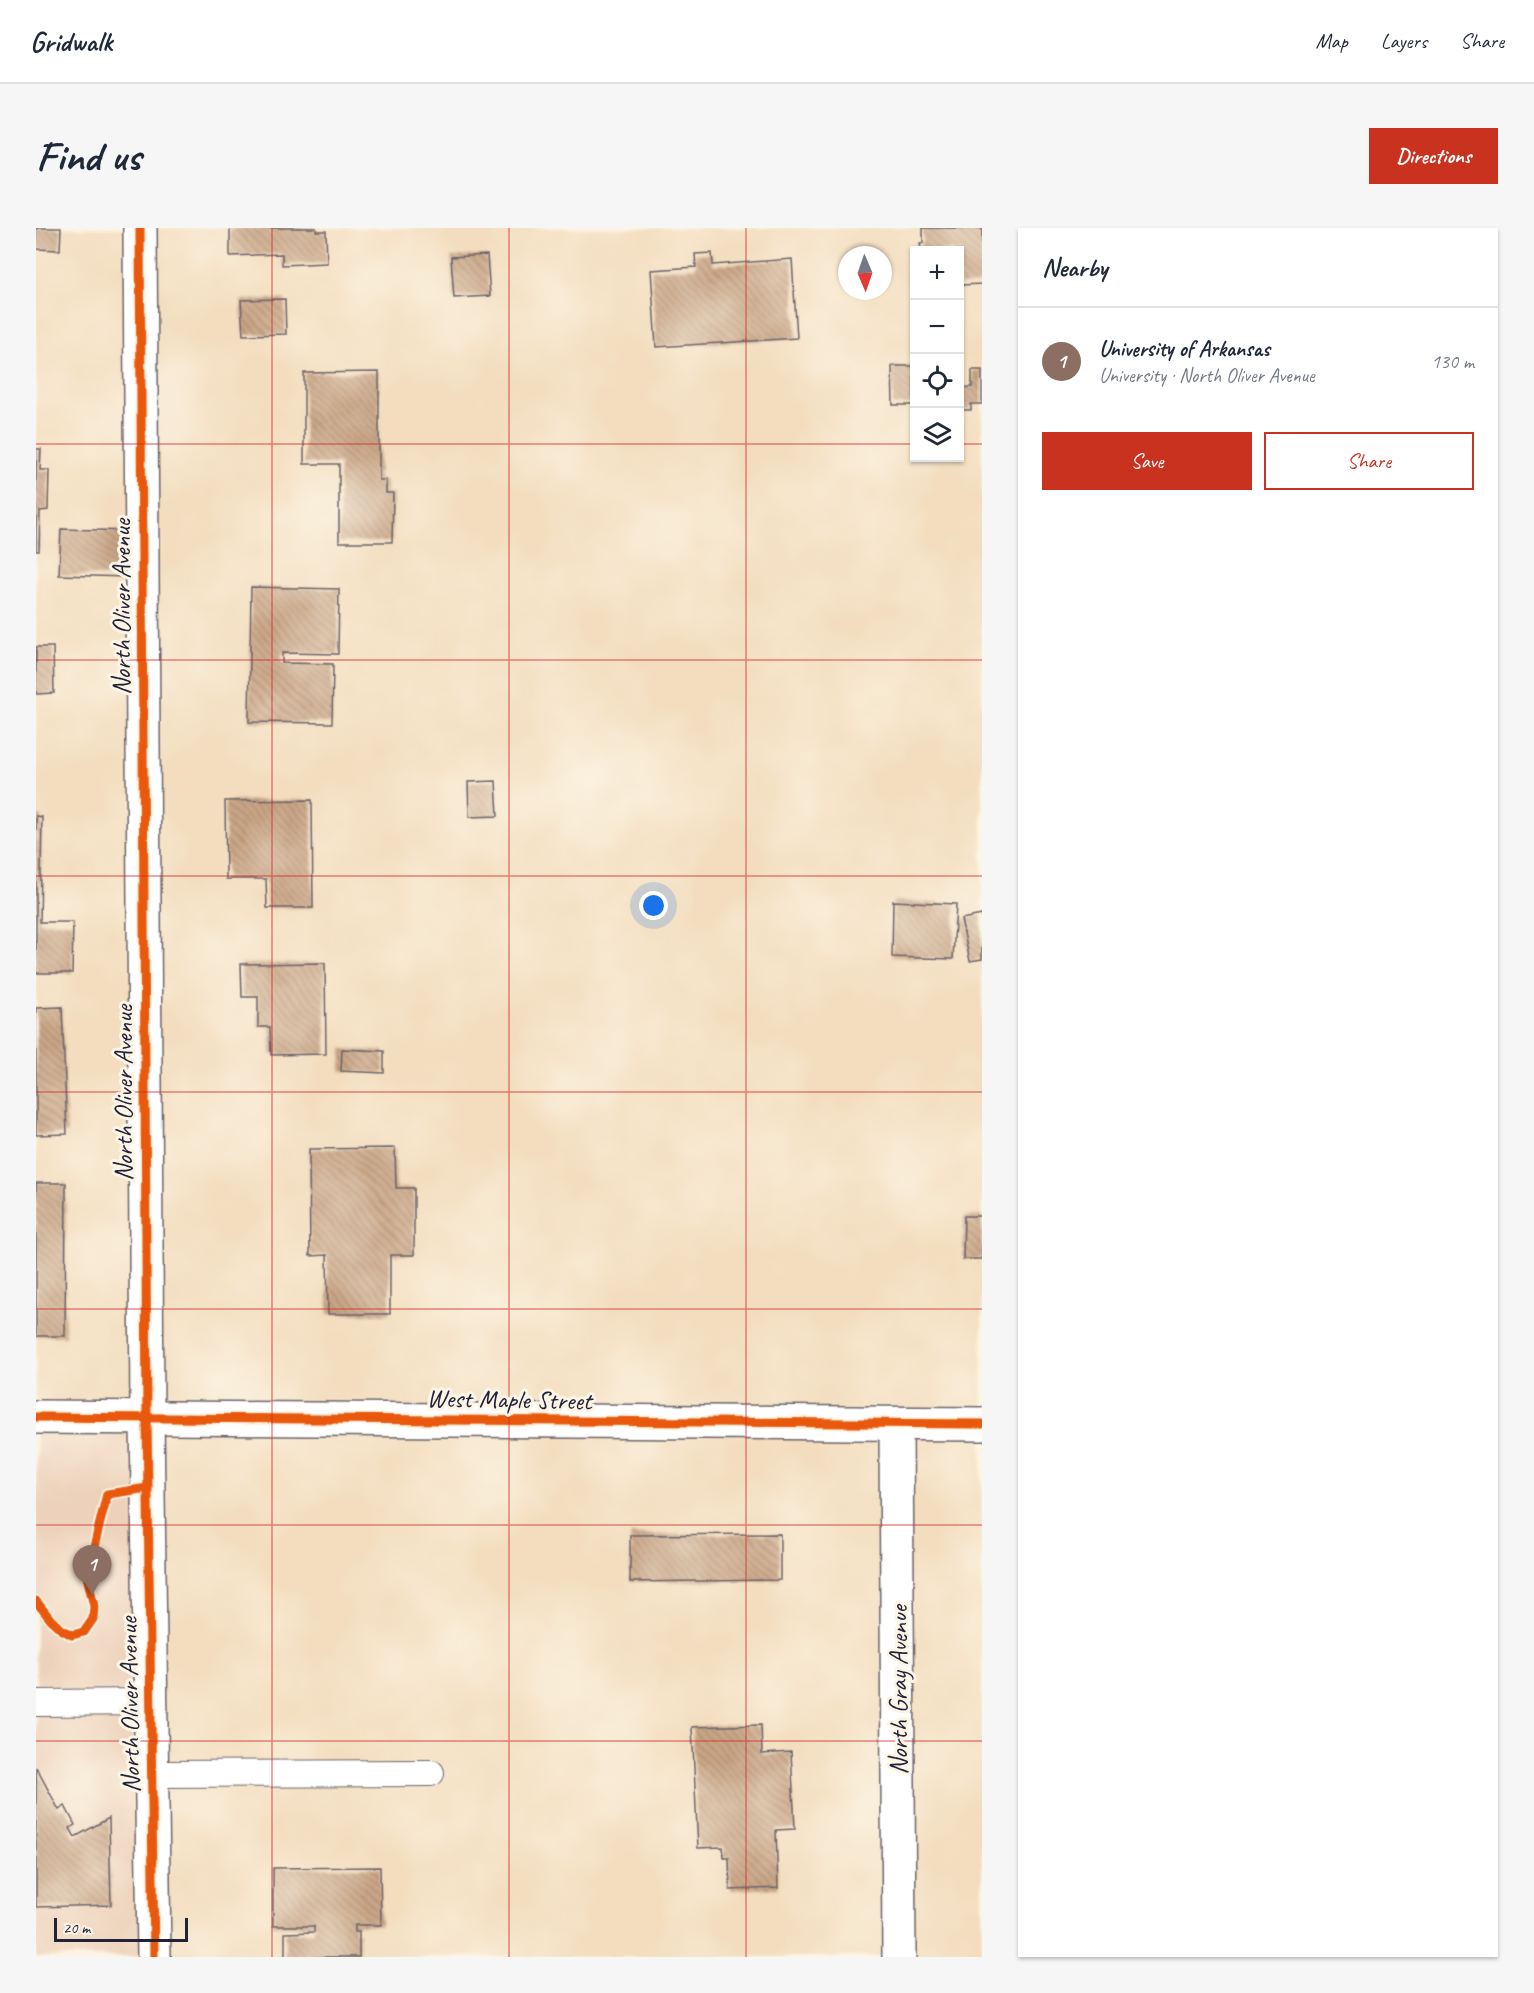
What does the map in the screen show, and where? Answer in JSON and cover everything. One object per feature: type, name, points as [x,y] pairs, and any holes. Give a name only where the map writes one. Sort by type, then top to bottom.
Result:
[{"type":"street","name":"North Oliver Avenue","points":[[140,228],[147,1417],[154,1957]]},
{"type":"street","name":"West Maple Street","points":[[36,1417],[982,1424]]},
{"type":"street","name":"North Gray Avenue","points":[[896,1424],[899,1957]]},
{"type":"lane","points":[[36,1703],[150,1702]]},
{"type":"lane","points":[[151,1774],[431,1773]]},
{"type":"shaded area","points":[[36,1417],[147,1417],[154,1957],[36,1957]]},
{"type":"building","points":[[36,228],[61,228],[60,250],[36,249]]},
{"type":"building","points":[[230,228],[316,228],[316,231],[326,231],[327,263],[282,265],[282,254],[230,256]]},
{"type":"building","points":[[923,228],[982,228],[982,284],[964,285],[964,246],[920,246],[920,243],[923,243]]},
{"type":"building","points":[[712,253],[713,265],[792,259],[797,338],[656,347],[651,270],[696,267],[695,254]]},
{"type":"building","points":[[487,255],[490,296],[454,298],[451,257]]},
{"type":"building","points":[[285,299],[286,334],[243,335],[241,300]]},
{"type":"building","points":[[892,366],[910,366],[910,405],[893,405]]},
{"type":"building","points":[[972,370],[982,370],[982,404],[971,404],[971,410],[964,410],[964,388],[972,387]]},
{"type":"building","points":[[379,372],[379,480],[386,480],[386,493],[393,493],[392,542],[339,542],[339,464],[304,464],[304,373]]},
{"type":"building","points":[[36,449],[41,449],[40,470],[49,470],[48,510],[40,511],[39,551],[36,551]]},
{"type":"building","points":[[61,529],[127,531],[126,577],[59,575]]},
{"type":"building","points":[[251,587],[339,589],[338,654],[282,653],[282,663],[333,664],[332,723],[249,722]]},
{"type":"building","points":[[36,647],[53,647],[54,693],[36,694]]},
{"type":"building","points":[[496,781],[498,816],[469,817],[468,782]]},
{"type":"building","points":[[312,800],[313,908],[267,908],[266,879],[226,879],[225,801]]},
{"type":"building","points":[[36,816],[42,817],[40,922],[73,922],[72,973],[36,973]]},
{"type":"building","points":[[893,901],[956,904],[953,959],[892,957]]},
{"type":"building","points":[[982,915],[982,959],[970,961],[961,919]]},
{"type":"building","points":[[325,963],[326,1054],[271,1055],[270,1027],[258,1027],[258,997],[242,997],[241,964]]},
{"type":"building","points":[[62,1007],[67,1134],[36,1135],[36,1008]]},
{"type":"building","points":[[342,1049],[384,1051],[384,1073],[341,1071]]},
{"type":"building","points":[[395,1148],[396,1188],[414,1188],[414,1255],[390,1255],[390,1314],[328,1314],[327,1255],[310,1256],[309,1149]]},
{"type":"building","points":[[36,1183],[66,1183],[65,1336],[36,1336]]},
{"type":"building","points":[[964,1216],[982,1216],[982,1259],[963,1259]]},
{"type":"building","points":[[780,1534],[780,1580],[630,1582],[630,1535]]},
{"type":"building","points":[[761,1725],[762,1754],[791,1752],[795,1829],[776,1830],[778,1888],[730,1890],[729,1858],[724,1858],[723,1847],[698,1848],[692,1727]]},
{"type":"building","points":[[36,1767],[59,1810],[65,1806],[75,1825],[70,1828],[75,1837],[109,1818],[111,1905],[36,1907]]},
{"type":"building","points":[[380,1867],[381,1925],[355,1925],[355,1932],[359,1932],[359,1957],[285,1957],[285,1933],[314,1932],[314,1926],[273,1926],[273,1868]]},
{"type":"cycle path","points":[[140,228],[147,1417],[154,1957]]},
{"type":"cycle path","points":[[36,1417],[982,1424]]},
{"type":"cycle path","points":[[36,1601],[61,1629],[72,1635],[84,1632],[93,1619],[94,1606],[87,1576],[107,1494],[148,1488]]},
{"type":"place","name":"University of Arkansas","points":[[92,1595]]}]
